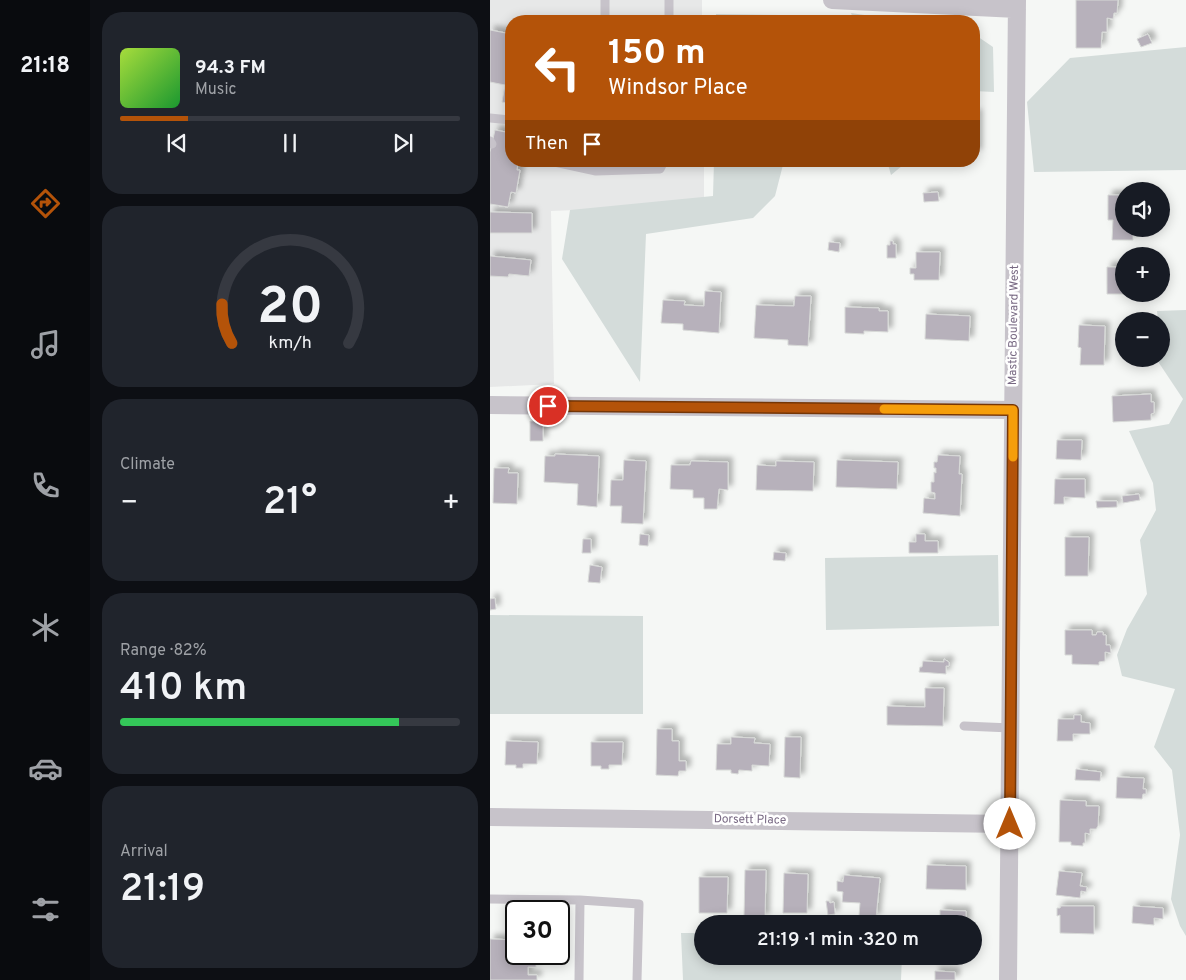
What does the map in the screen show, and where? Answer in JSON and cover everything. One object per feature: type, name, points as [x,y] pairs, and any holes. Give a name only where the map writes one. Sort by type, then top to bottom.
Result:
[{"type":"street","points":[[832,0],[1017,5]]},
{"type":"street","name":"Mastic Boulevard West","points":[[1008,980],[1017,5]]},
{"type":"street","points":[[490,405],[1013,410]]},
{"type":"street","name":"Dorsett Place","points":[[490,816],[1010,824]]},
{"type":"lane","points":[[605,0],[605,15]]},
{"type":"lane","points":[[668,15],[669,0]]},
{"type":"lane","points":[[490,118],[505,119]]},
{"type":"lane","points":[[578,167],[596,171],[660,169],[661,167]]},
{"type":"lane","points":[[964,726],[1011,728]]},
{"type":"lane","points":[[490,899],[580,900],[639,904],[637,980]]},
{"type":"lane","points":[[578,980],[580,900]]},
{"type":"shaded area","points":[[490,0],[702,0],[702,15],[505,15],[505,167],[704,167],[704,205],[551,211],[554,384],[490,387]]},
{"type":"shaded area","points":[[716,14],[780,15],[716,15]]},
{"type":"shaded area","points":[[980,38],[993,47],[994,92],[980,91]]},
{"type":"shaded area","points":[[1186,47],[1186,170],[1034,172],[1027,102],[1070,58]]},
{"type":"shaded area","points":[[714,167],[782,167],[775,196],[753,218],[646,234],[640,382],[562,259],[570,210],[713,196]]},
{"type":"shaded area","points":[[889,167],[901,167],[891,175]]},
{"type":"shaded area","points":[[1186,310],[1186,936],[1180,926],[1171,899],[1180,835],[1172,770],[1154,747],[1175,689],[1122,676],[1117,655],[1127,629],[1147,594],[1140,540],[1156,510],[1153,483],[1129,431],[1169,424],[1183,399],[1162,367],[1170,367],[1170,312],[1157,311]]},
{"type":"shaded area","points":[[998,555],[999,626],[826,630],[825,558]]},
{"type":"shaded area","points":[[490,615],[643,616],[643,714],[490,714]]},
{"type":"shaded area","points":[[681,933],[694,933],[694,965],[902,965],[901,980],[683,980]]},
{"type":"building","points":[[1076,0],[1118,0],[1117,13],[1114,13],[1113,19],[1107,18],[1107,32],[1102,32],[1101,48],[1076,48]]},
{"type":"building","points":[[490,30],[505,33],[505,85],[490,82]]},
{"type":"building","points":[[1148,34],[1152,43],[1141,47],[1137,39]]},
{"type":"building","points":[[505,85],[505,103],[502,102]]},
{"type":"building","points":[[495,130],[505,132],[505,167],[517,167],[517,170],[520,170],[516,193],[511,192],[508,207],[490,204],[490,152]]},
{"type":"building","points":[[938,192],[939,201],[924,202],[923,193]]},
{"type":"building","points":[[1108,195],[1115,195],[1115,237],[1133,237],[1133,240],[1112,240],[1113,220],[1108,220]]},
{"type":"building","points":[[490,212],[532,213],[532,233],[490,233]]},
{"type":"building","points":[[890,241],[896,244],[896,258],[887,258],[887,245],[890,245]]},
{"type":"building","points":[[829,242],[840,243],[839,252],[828,250]]},
{"type":"building","points":[[916,252],[940,252],[939,280],[914,280],[914,274],[910,274],[910,268],[916,268]]},
{"type":"building","points":[[490,256],[531,260],[529,276],[509,274],[508,277],[490,276]]},
{"type":"building","points":[[1107,267],[1115,267],[1115,294],[1107,294]]},
{"type":"building","points":[[705,291],[721,292],[719,333],[683,330],[683,324],[661,323],[663,300],[685,301],[684,305],[704,306]]},
{"type":"building","points":[[795,296],[811,296],[808,346],[788,345],[788,340],[754,338],[756,305],[794,306]]},
{"type":"building","points":[[845,307],[879,308],[879,311],[888,311],[888,332],[864,331],[864,334],[845,333]]},
{"type":"building","points":[[926,314],[970,316],[969,341],[925,339]]},
{"type":"building","points":[[1079,325],[1105,326],[1104,365],[1080,365],[1081,348],[1078,347]]},
{"type":"building","points":[[1151,394],[1151,402],[1154,402],[1154,413],[1151,414],[1151,420],[1113,422],[1112,396]]},
{"type":"building","points":[[530,421],[543,421],[543,441],[530,441]]},
{"type":"building","points":[[1057,440],[1082,440],[1081,460],[1056,459]]},
{"type":"building","points":[[555,454],[599,456],[597,507],[577,505],[578,484],[544,482],[545,456],[555,456]]},
{"type":"building","points":[[938,455],[960,456],[959,474],[962,474],[960,516],[923,513],[924,498],[935,499],[935,493],[931,492],[931,482],[934,482],[936,468],[934,468],[934,462],[937,462]]},
{"type":"building","points":[[624,460],[646,461],[643,524],[621,523],[622,506],[610,506],[611,480],[623,480]]},
{"type":"building","points":[[837,460],[898,462],[897,489],[836,487]]},
{"type":"building","points":[[691,461],[728,462],[728,490],[719,489],[717,509],[704,509],[704,498],[693,498],[693,490],[670,489],[671,465],[690,465]]},
{"type":"building","points":[[776,461],[814,462],[813,491],[756,490],[757,465],[776,466]]},
{"type":"building","points":[[494,468],[509,468],[508,473],[518,473],[517,504],[493,503]]},
{"type":"building","points":[[1055,479],[1085,479],[1085,498],[1064,497],[1064,504],[1054,504]]},
{"type":"building","points":[[1139,494],[1140,500],[1123,503],[1122,496]]},
{"type":"building","points":[[1096,501],[1117,501],[1117,507],[1097,508]]},
{"type":"building","points":[[640,534],[649,535],[648,546],[639,545]]},
{"type":"building","points":[[916,534],[925,534],[925,541],[938,541],[938,553],[909,553],[909,542],[916,542]]},
{"type":"building","points":[[1065,537],[1089,537],[1088,576],[1065,576]]},
{"type":"building","points":[[583,539],[591,539],[591,553],[582,553]]},
{"type":"building","points":[[774,552],[786,553],[785,561],[773,560]]},
{"type":"building","points":[[590,565],[602,567],[600,583],[588,582]]},
{"type":"building","points":[[495,598],[496,609],[490,610],[490,599]]},
{"type":"building","points":[[1065,630],[1092,630],[1092,635],[1096,635],[1097,632],[1103,632],[1103,635],[1106,635],[1106,645],[1110,645],[1111,653],[1105,652],[1105,661],[1099,662],[1099,665],[1072,664],[1072,655],[1065,655]]},
{"type":"building","points":[[944,659],[949,662],[949,666],[946,666],[946,674],[919,672],[923,661],[944,662]]},
{"type":"building","points":[[925,688],[944,688],[943,726],[887,725],[887,706],[925,707]]},
{"type":"building","points":[[1074,715],[1081,715],[1081,722],[1090,723],[1090,734],[1073,734],[1073,741],[1057,741],[1058,719],[1074,719]]},
{"type":"building","points":[[657,729],[672,729],[672,741],[679,741],[679,761],[686,761],[686,771],[679,771],[678,776],[656,775]]},
{"type":"building","points":[[731,737],[755,738],[754,743],[770,744],[769,766],[752,765],[752,771],[739,770],[738,774],[731,773],[731,770],[716,770],[717,744],[731,744]]},
{"type":"building","points":[[785,737],[801,737],[800,778],[784,777]]},
{"type":"building","points":[[506,741],[538,742],[537,764],[523,764],[523,768],[516,768],[516,765],[505,765]]},
{"type":"building","points":[[591,742],[623,742],[622,765],[609,765],[609,769],[601,769],[601,766],[591,766]]},
{"type":"building","points":[[1076,769],[1101,772],[1100,781],[1075,780]]},
{"type":"building","points":[[1117,777],[1144,778],[1143,789],[1146,789],[1146,794],[1143,794],[1142,799],[1116,798]]},
{"type":"building","points":[[1060,800],[1086,801],[1086,806],[1099,806],[1098,826],[1096,829],[1090,829],[1090,834],[1085,833],[1085,843],[1083,843],[1083,846],[1071,845],[1071,842],[1059,842]]},
{"type":"building","points":[[927,865],[966,866],[966,890],[926,889]]},
{"type":"building","points":[[745,870],[766,870],[765,915],[744,915]]},
{"type":"building","points":[[1059,871],[1082,873],[1080,886],[1087,887],[1086,892],[1081,891],[1080,898],[1056,895]]},
{"type":"building","points":[[784,873],[808,874],[807,913],[783,913]]},
{"type":"building","points":[[844,875],[880,878],[876,915],[859,915],[860,903],[842,902],[843,892],[837,891],[837,881],[843,882]]},
{"type":"building","points":[[699,877],[728,877],[727,913],[699,913]]},
{"type":"building","points":[[826,901],[834,902],[835,914],[828,915]]},
{"type":"building","points":[[1061,906],[1094,906],[1094,934],[1060,933],[1060,915],[1057,916],[1057,908]]},
{"type":"building","points":[[1133,906],[1163,908],[1163,919],[1154,918],[1154,925],[1132,923]]},
{"type":"building","points":[[940,910],[966,911],[966,915],[940,915]]},
{"type":"building","points":[[490,939],[505,940],[505,965],[536,965],[536,967],[528,967],[528,975],[537,975],[537,980],[490,980]]},
{"type":"building","points":[[935,971],[955,972],[955,980],[935,980]]},
{"type":"slow traffic","points":[[884,409],[1013,410],[1013,457]]},
{"type":"route","points":[[548,406],[1013,410],[1010,824]]}]
